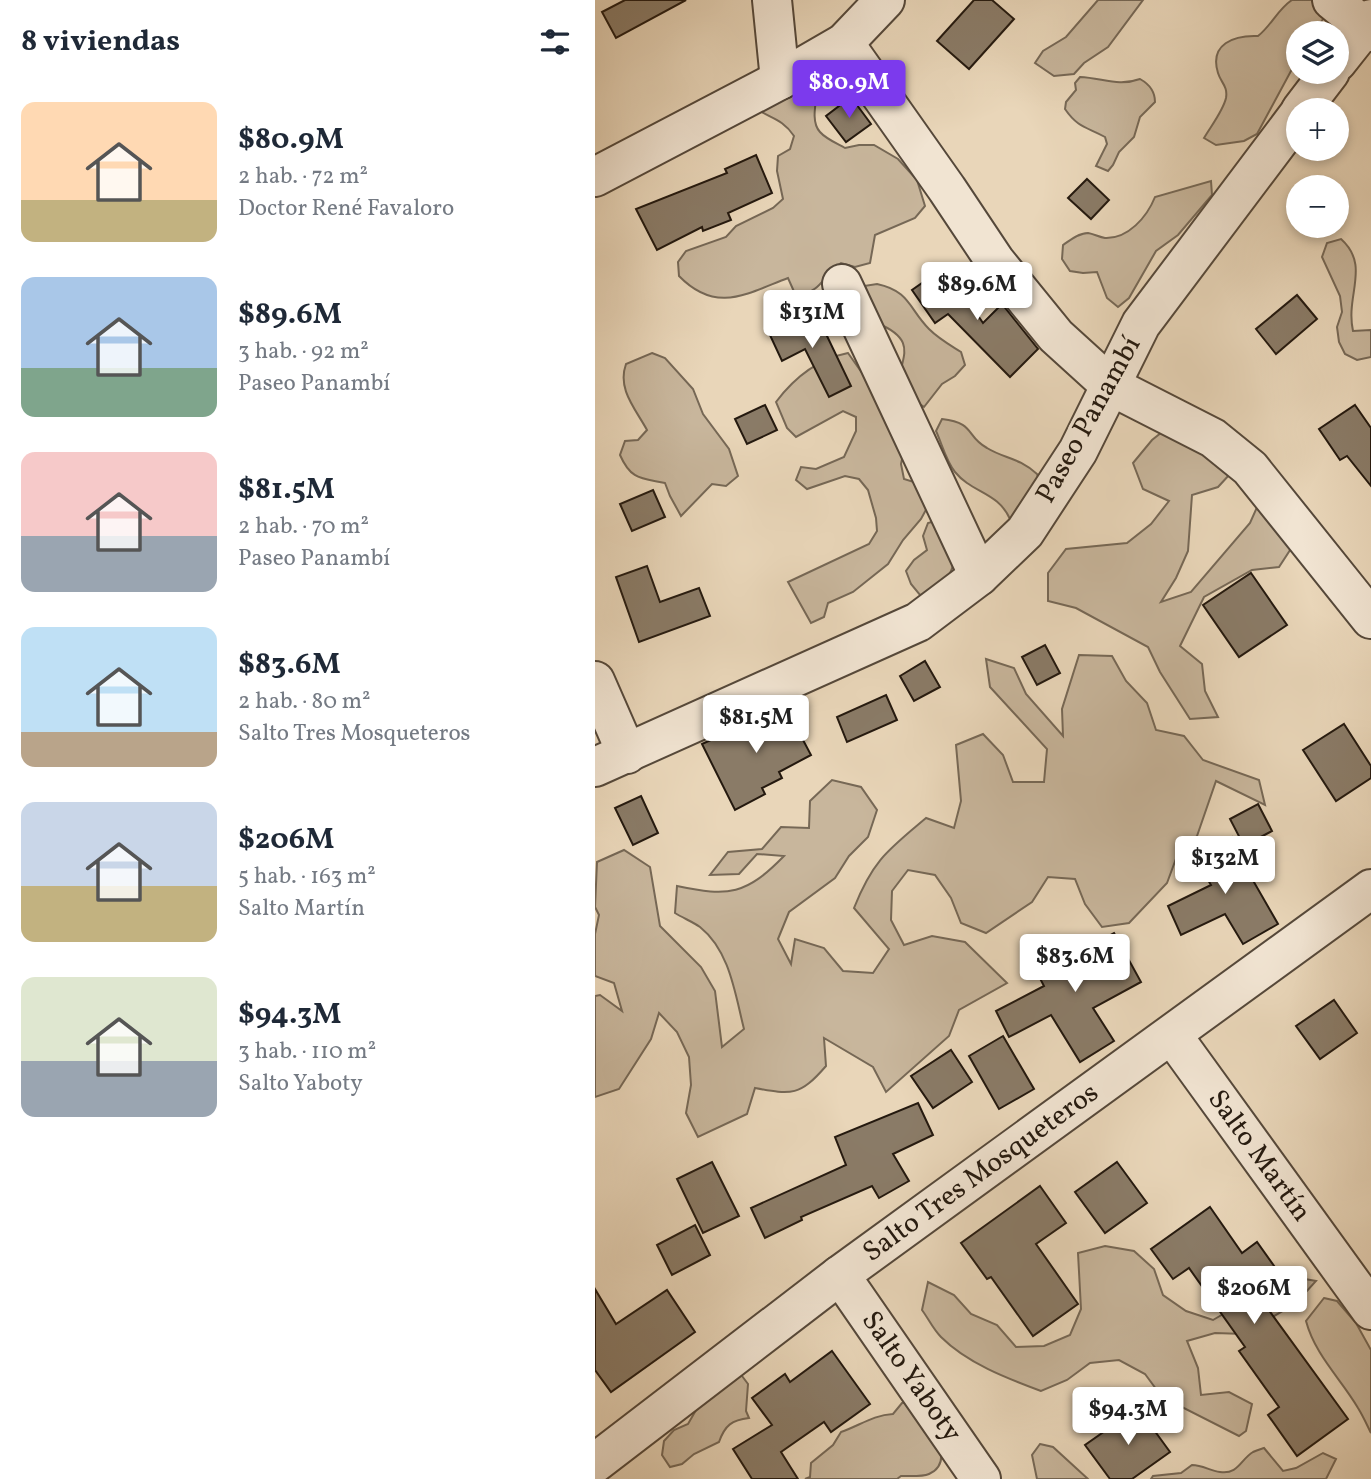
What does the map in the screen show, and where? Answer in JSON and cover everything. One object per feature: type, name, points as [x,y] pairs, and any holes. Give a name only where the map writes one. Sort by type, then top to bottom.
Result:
[{"type":"street","points":[[772,0],[780,80]]},
{"type":"street","points":[[595,177],[780,80],[844,43],[885,0]]},
{"type":"street","points":[[1332,0],[1369,26],[1349,48]]},
{"type":"street","points":[[844,43],[995,261],[1056,336],[1111,386],[1213,438],[1250,468],[1371,619]]},
{"type":"street","name":"Paseo Panambí","points":[[611,760],[918,622],[979,576],[1025,532],[1078,452],[1141,324],[1286,131]]},
{"type":"street","points":[[842,284],[979,576]]},
{"type":"street","points":[[595,681],[611,760]]},
{"type":"street","name":"Salto Tres Mosqueteros","points":[[595,1463],[840,1275],[1371,889]]},
{"type":"street","name":"Salto Martín","points":[[1172,1035],[1371,1311]]},
{"type":"street","name":"Salto Yaboty","points":[[840,1275],[981,1479]]},
{"type":"shaded area","points":[[1098,0],[1143,0],[1108,47],[1084,63],[1074,74],[1054,76],[1035,63],[1043,51],[1066,37]]},
{"type":"shaded area","points":[[1292,0],[1319,0],[1325,16],[1322,21],[1286,21],[1286,80],[1257,134],[1244,141],[1216,145],[1204,138],[1226,98],[1226,90],[1216,63],[1220,48],[1240,37],[1258,36]]},
{"type":"shaded area","points":[[818,75],[815,120],[820,132],[845,148],[874,145],[898,159],[917,180],[925,206],[915,218],[875,235],[870,263],[855,267],[841,263],[817,287],[805,293],[796,296],[788,278],[732,297],[706,295],[693,288],[679,276],[678,262],[686,251],[726,237],[736,226],[773,208],[783,199],[777,171],[778,156],[790,149],[794,136],[784,125],[749,103]]},
{"type":"shaded area","points":[[1080,77],[1117,82],[1140,79],[1149,86],[1154,95],[1155,102],[1140,117],[1134,137],[1119,152],[1108,171],[1096,166],[1107,144],[1105,137],[1079,124],[1065,109]]},
{"type":"shaded area","points":[[1211,181],[1212,195],[1178,235],[1156,251],[1129,298],[1118,307],[1107,298],[1097,272],[1070,271],[1062,259],[1063,245],[1075,237],[1088,233],[1105,238],[1121,235],[1142,219],[1155,197]]},
{"type":"shaded area","points":[[1341,239],[1350,249],[1356,270],[1351,318],[1353,331],[1371,330],[1371,357],[1357,360],[1345,354],[1339,342],[1337,327],[1342,312],[1340,296],[1322,257],[1327,243]]},
{"type":"shaded area","points":[[877,284],[903,296],[929,329],[961,352],[965,365],[955,376],[942,384],[924,407],[906,393],[901,383],[904,348],[901,340],[893,331],[877,323],[864,286]]},
{"type":"shaded area","points":[[652,353],[665,358],[693,389],[703,414],[729,449],[738,476],[726,486],[712,484],[681,516],[665,483],[643,479],[633,474],[620,455],[625,441],[638,440],[647,430],[626,390],[626,364]]},
{"type":"shaded area","points":[[848,353],[898,424],[904,450],[901,464],[904,479],[917,483],[928,506],[888,564],[853,592],[828,603],[824,617],[811,623],[788,582],[869,544],[877,531],[876,518],[868,490],[859,479],[845,476],[807,489],[796,480],[801,467],[816,469],[844,457],[856,431],[856,417],[843,411],[796,437],[787,428],[776,402],[807,371]]},
{"type":"shaded area","points":[[942,419],[960,424],[987,448],[1024,464],[1037,474],[1041,487],[1022,510],[1010,519],[999,503],[955,472],[936,431]]},
{"type":"shaded area","points":[[1176,421],[1230,474],[1218,487],[1192,495],[1188,551],[1161,602],[1191,592],[1250,523],[1262,496],[1294,544],[1279,567],[1252,570],[1204,597],[1180,646],[1202,664],[1205,691],[1218,717],[1190,719],[1160,672],[1148,647],[1076,608],[1048,601],[1048,573],[1066,549],[1127,543],[1151,524],[1169,501],[1143,489],[1133,463],[1152,440]]},
{"type":"shaded area","points":[[942,519],[953,550],[953,566],[935,593],[920,595],[911,584],[906,571],[914,560],[927,550],[923,536],[928,523]]},
{"type":"shaded area","points":[[1079,655],[1112,656],[1126,681],[1147,703],[1156,730],[1184,736],[1203,760],[1259,780],[1265,805],[1216,781],[1197,836],[1177,856],[1167,883],[1129,923],[1102,927],[1085,904],[1075,879],[1048,877],[1032,902],[986,933],[961,923],[951,898],[935,875],[908,870],[892,891],[891,920],[904,945],[932,936],[965,942],[1007,983],[959,1010],[949,1036],[886,1092],[873,1067],[824,1038],[826,1066],[809,1083],[795,1091],[787,1092],[755,1088],[747,1114],[698,1137],[686,1113],[691,1085],[689,1057],[677,1032],[659,1013],[651,1039],[619,1089],[595,1097],[595,996],[600,995],[622,1011],[614,983],[595,976],[595,934],[599,915],[595,907],[597,862],[624,850],[650,867],[660,926],[701,967],[715,991],[722,1047],[744,1029],[734,988],[725,961],[710,937],[700,927],[675,913],[677,886],[724,892],[747,886],[759,879],[784,856],[757,854],[739,874],[710,875],[728,852],[762,849],[781,827],[809,828],[810,801],[832,780],[861,787],[877,810],[868,837],[849,856],[835,878],[789,912],[778,939],[791,964],[795,939],[824,948],[843,971],[873,973],[889,949],[854,908],[868,878],[883,857],[926,818],[954,828],[961,801],[956,745],[983,734],[1003,755],[1013,782],[1044,782],[1047,749],[990,687],[986,659],[1014,668],[1026,694],[1063,736],[1062,709]]},
{"type":"shaded area","points":[[1105,1246],[1134,1251],[1154,1269],[1163,1295],[1186,1311],[1213,1320],[1288,1276],[1316,1281],[1296,1303],[1244,1334],[1215,1333],[1187,1341],[1198,1368],[1201,1395],[1229,1392],[1252,1404],[1246,1431],[1239,1436],[1162,1397],[1145,1374],[1119,1360],[1090,1363],[1067,1380],[1041,1391],[1001,1375],[963,1355],[938,1334],[922,1310],[928,1282],[954,1295],[971,1314],[997,1325],[1016,1347],[1044,1346],[1070,1335],[1081,1309],[1078,1253]]},
{"type":"shaded area","points":[[1324,1298],[1337,1301],[1356,1323],[1371,1350],[1371,1433],[1310,1333],[1306,1321]]},
{"type":"shaded area","points":[[739,1372],[748,1384],[746,1411],[749,1418],[738,1420],[727,1427],[719,1442],[694,1454],[682,1464],[670,1467],[662,1455],[664,1441],[674,1430],[688,1424],[703,1398]]},
{"type":"shaded area","points":[[916,1401],[941,1450],[941,1460],[937,1468],[929,1474],[901,1476],[897,1479],[805,1479],[810,1477],[811,1463],[833,1445],[841,1432],[893,1414],[902,1403]]},
{"type":"shaded area","points":[[1040,1444],[1053,1447],[1088,1479],[1037,1479],[1032,1455]]},
{"type":"shaded area","points":[[1264,1448],[1283,1471],[1296,1468],[1323,1453],[1336,1459],[1326,1479],[1151,1479],[1153,1476],[1181,1473],[1192,1465],[1220,1472],[1231,1471],[1253,1452]]},
{"type":"building","points":[[625,0],[686,0],[616,38],[602,12]]},
{"type":"building","points":[[974,0],[992,0],[1014,19],[969,69],[937,41]]},
{"type":"building","points":[[851,97],[871,124],[846,142],[826,116]]},
{"type":"building","points":[[756,155],[772,193],[728,213],[731,220],[703,231],[702,227],[657,250],[636,209],[727,173],[725,169]]},
{"type":"building","points":[[1087,179],[1109,200],[1091,219],[1068,198]]},
{"type":"building","points":[[945,267],[983,323],[1002,304],[1038,349],[1010,377],[948,314],[935,323],[912,290]]},
{"type":"building","points":[[1297,295],[1317,319],[1276,354],[1256,329]]},
{"type":"building","points":[[815,311],[851,386],[829,397],[805,349],[782,361],[769,333]]},
{"type":"building","points":[[765,405],[777,430],[747,444],[735,419]]},
{"type":"building","points":[[1355,405],[1371,428],[1371,486],[1347,456],[1340,460],[1319,429]]},
{"type":"building","points":[[653,490],[665,517],[632,531],[620,504]]},
{"type":"building","points":[[647,566],[660,602],[699,588],[710,616],[639,642],[616,577]]},
{"type":"building","points":[[1251,573],[1287,625],[1239,657],[1203,605]]},
{"type":"building","points":[[1045,645],[1060,673],[1037,685],[1022,657]]},
{"type":"building","points":[[925,661],[940,687],[914,701],[900,676]]},
{"type":"building","points":[[886,695],[897,720],[847,742],[837,717]]},
{"type":"building","points":[[785,706],[811,755],[779,772],[782,778],[762,788],[765,794],[735,810],[702,744]]},
{"type":"building","points":[[1344,724],[1371,766],[1371,778],[1336,801],[1303,750]]},
{"type":"building","points":[[641,796],[658,833],[633,845],[615,808]]},
{"type":"building","points":[[1258,804],[1272,831],[1244,846],[1230,819]]},
{"type":"building","points":[[1232,837],[1251,868],[1247,870],[1278,924],[1243,944],[1225,914],[1181,935],[1168,906],[1211,885],[1195,858]]},
{"type":"building","points":[[1114,933],[1141,982],[1093,1008],[1114,1041],[1080,1062],[1051,1015],[1009,1037],[996,1011],[1044,986],[1031,961],[1054,947],[1062,961]]},
{"type":"building","points":[[1334,1000],[1357,1033],[1320,1059],[1296,1026]]},
{"type":"building","points":[[1003,1036],[1034,1089],[999,1109],[969,1056]]},
{"type":"building","points":[[951,1050],[972,1082],[933,1108],[911,1076]]},
{"type":"building","points":[[918,1103],[933,1135],[893,1154],[909,1181],[879,1198],[872,1186],[801,1217],[802,1220],[765,1238],[751,1208],[846,1165],[835,1137]]},
{"type":"building","points":[[712,1162],[739,1216],[703,1233],[677,1179]]},
{"type":"building","points":[[1117,1162],[1147,1203],[1105,1233],[1075,1192]]},
{"type":"building","points":[[1040,1186],[1066,1223],[1036,1244],[1078,1304],[1033,1336],[991,1277],[987,1279],[961,1243]]},
{"type":"building","points":[[1210,1207],[1242,1253],[1257,1242],[1277,1270],[1252,1287],[1348,1419],[1297,1456],[1268,1415],[1279,1407],[1239,1351],[1245,1347],[1189,1268],[1173,1279],[1151,1249]]},
{"type":"building","points":[[695,1225],[710,1255],[672,1275],[657,1245]]},
{"type":"building","points":[[595,1289],[616,1324],[667,1290],[695,1332],[611,1392],[595,1370]]},
{"type":"building","points":[[832,1351],[870,1404],[831,1432],[824,1422],[781,1452],[798,1479],[752,1479],[733,1449],[772,1425],[752,1398],[785,1374],[790,1382]]},
{"type":"building","points":[[1138,1408],[1170,1452],[1132,1479],[1110,1479],[1085,1445]]}]
